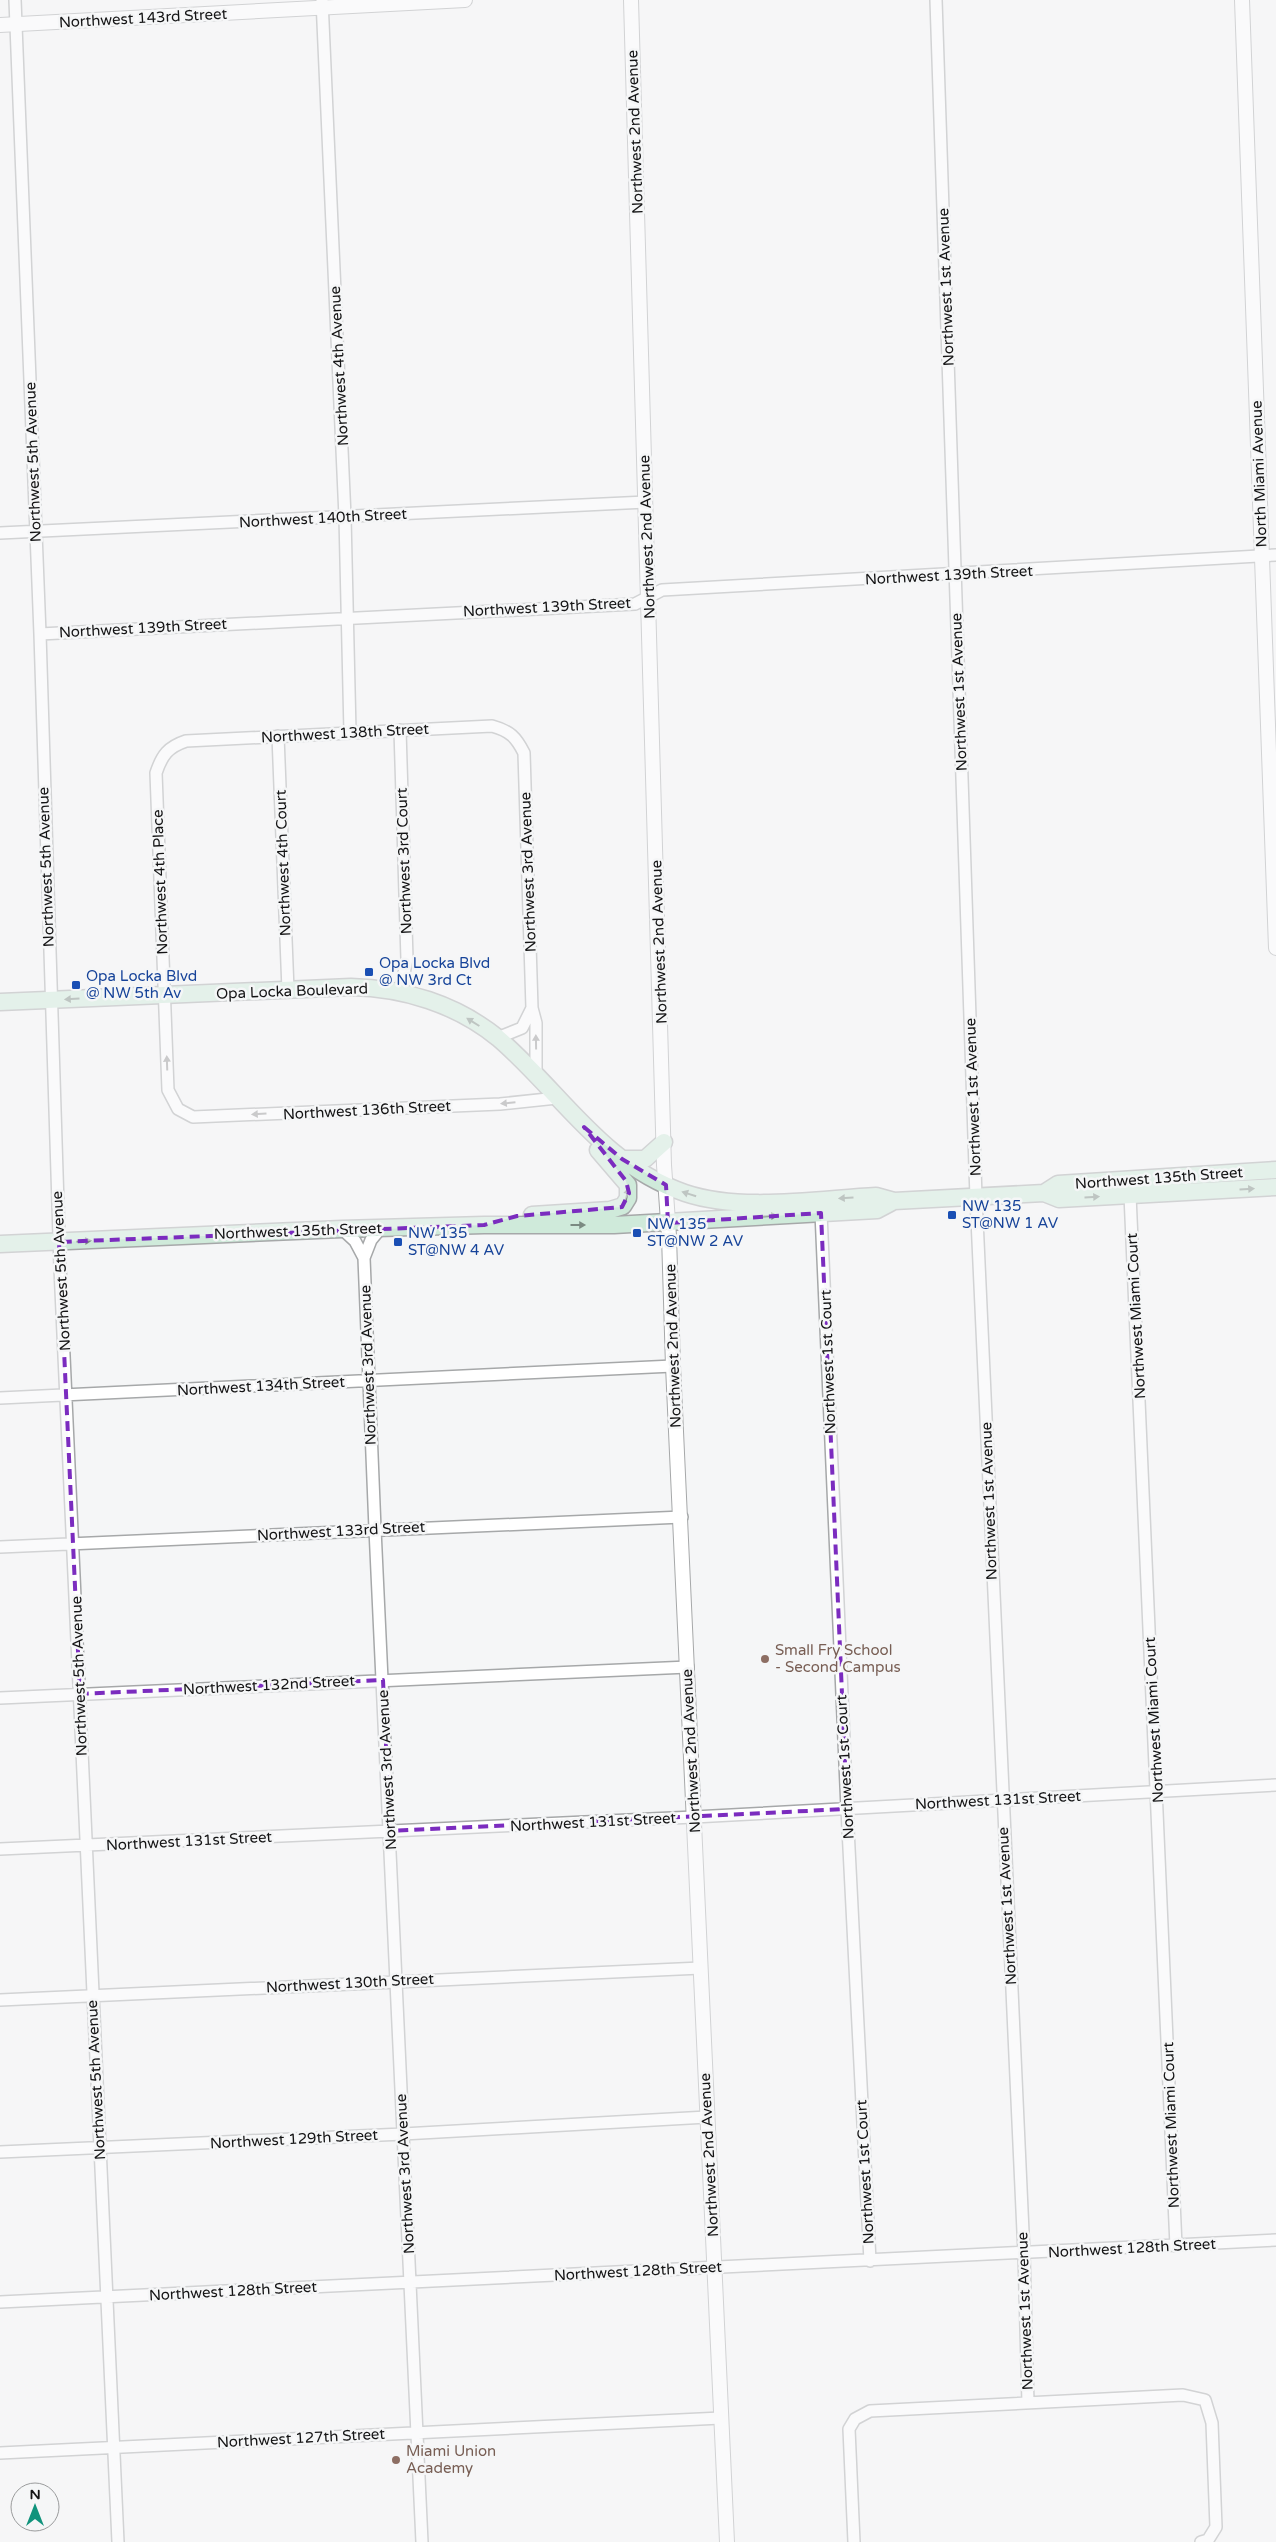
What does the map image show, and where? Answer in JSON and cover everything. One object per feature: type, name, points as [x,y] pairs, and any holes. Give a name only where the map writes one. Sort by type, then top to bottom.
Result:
[{"type":"main road","name":"Opa Locka Boulevard","points":[[0,1002],[357,987],[400,992],[451,1009],[497,1038],[536,1076],[584,1128],[622,1159],[666,1185]]},
{"type":"main road","points":[[484,1225],[517,1216],[610,1210],[623,1206],[628,1198],[628,1185],[599,1152],[584,1128]]},
{"type":"main road","points":[[622,1159],[645,1159],[664,1142]]},
{"type":"main road","name":"Northwest 135th Street","points":[[1044,1193],[1058,1184],[1276,1170]]},
{"type":"main road","points":[[1130,1195],[1135,1186],[1177,1184],[1192,1175]]},
{"type":"main road","name":"Northwest 135th Street","points":[[666,1185],[698,1197],[749,1202],[876,1196],[894,1202]]},
{"type":"main road","name":"Northwest 135th Street","points":[[0,1244],[342,1229],[484,1225],[614,1225],[668,1217],[877,1210],[894,1202],[1044,1193],[1059,1199],[1276,1187]]},
{"type":"main road","points":[[668,1217],[728,1209],[749,1202]]},
{"type":"street","name":"Northwest 5th Avenue","points":[[15,0],[40,634],[59,1242],[118,2542]]},
{"type":"street","name":"Northwest 143rd Street","points":[[0,25],[322,5],[465,0]]},
{"type":"street","name":"Northwest 2nd Avenue","points":[[631,0],[664,1142],[727,2542]]},
{"type":"street","name":"Northwest 1st Avenue","points":[[936,0],[976,1197],[1024,2254],[1028,2403]]},
{"type":"street","name":"North Miami Avenue","points":[[1242,0],[1269,556],[1276,948]]},
{"type":"street","name":"Northwest 4th Avenue","points":[[322,5],[345,518],[350,732]]},
{"type":"street","name":"Northwest 140th Street","points":[[0,533],[345,518],[646,502]]},
{"type":"street","name":"Northwest 139th Street","points":[[40,634],[635,604],[662,590],[1269,556]]},
{"type":"street","name":"Northwest 138th Street","points":[[171,746],[186,741],[492,726],[508,730],[516,738]]},
{"type":"street","name":"Northwest 3rd Court","points":[[400,730],[407,959],[400,992]]},
{"type":"street","name":"Northwest 4th Court","points":[[278,736],[288,990]]},
{"type":"street","name":"Northwest 3rd Avenue","points":[[516,738],[524,753],[532,1008],[536,1023],[536,1076]]},
{"type":"street","name":"Northwest 4th Place","points":[[171,746],[163,754],[156,773],[168,1090],[178,1109]]},
{"type":"street","points":[[497,1038],[522,1028],[532,1008]]},
{"type":"street","name":"Northwest 136th Street","points":[[178,1109],[193,1117],[500,1104],[557,1098]]},
{"type":"street","name":"Northwest Miami Court","points":[[1130,1195],[1158,1791],[1176,2246]]},
{"type":"street","name":"Northwest 1st Court","points":[[821,1213],[847,1809],[870,2261]]},
{"type":"street","name":"Northwest 3rd Avenue","points":[[381,1228],[371,1240],[364,1258],[403,2134],[412,2281]]},
{"type":"street","name":"Northwest 3rd Avenue","points":[[342,1229],[355,1241],[364,1258]]},
{"type":"street","name":"Northwest 134th Street","points":[[0,1398],[673,1366]]},
{"type":"street","name":"Northwest 133rd Street","points":[[0,1547],[375,1529],[682,1517]]},
{"type":"street","name":"Northwest 132nd Street","points":[[0,1698],[688,1667]]},
{"type":"street","name":"Northwest 131st Street","points":[[0,1849],[694,1817],[1276,1784]]},
{"type":"street","name":"Northwest 130th Street","points":[[0,2000],[396,1980],[701,1968]]},
{"type":"street","name":"Northwest 129th Street","points":[[0,2152],[403,2134],[707,2117]]},
{"type":"street","name":"Northwest 128th Street","points":[[0,2302],[412,2281],[1024,2254],[1276,2240]]},
{"type":"street","points":[[412,2281],[416,2432],[422,2542]]},
{"type":"street","points":[[854,2542],[849,2429],[855,2419],[870,2411],[1183,2395],[1205,2400],[1212,2423],[1216,2527],[1204,2541]]},
{"type":"street","name":"Northwest 127th Street","points":[[0,2452],[721,2418]]},
{"type":"highlighted area","points":[[584,1127],[622,1159],[666,1185],[668,1223],[821,1213],[847,1809],[390,1831],[383,1680],[80,1694],[59,1242],[484,1225],[517,1216],[622,1207],[629,1193],[626,1181]]},
{"type":"place","name":"Opa Locka Blvd @ NW 3rd Ct","points":[[369,972]]},
{"type":"place","name":"Opa Locka Blvd @ NW 5th Av","points":[[76,985]]},
{"type":"place","name":"NW 135 ST@NW 1 AV","points":[[952,1215]]},
{"type":"place","name":"NW 135 ST@NW 2 AV","points":[[637,1233]]},
{"type":"place","name":"NW 135 ST@NW 4 AV","points":[[398,1242]]},
{"type":"place","name":"Small Fry School - Second Campus","points":[[765,1659]]},
{"type":"place","name":"Miami Union Academy","points":[[396,2460]]}]
